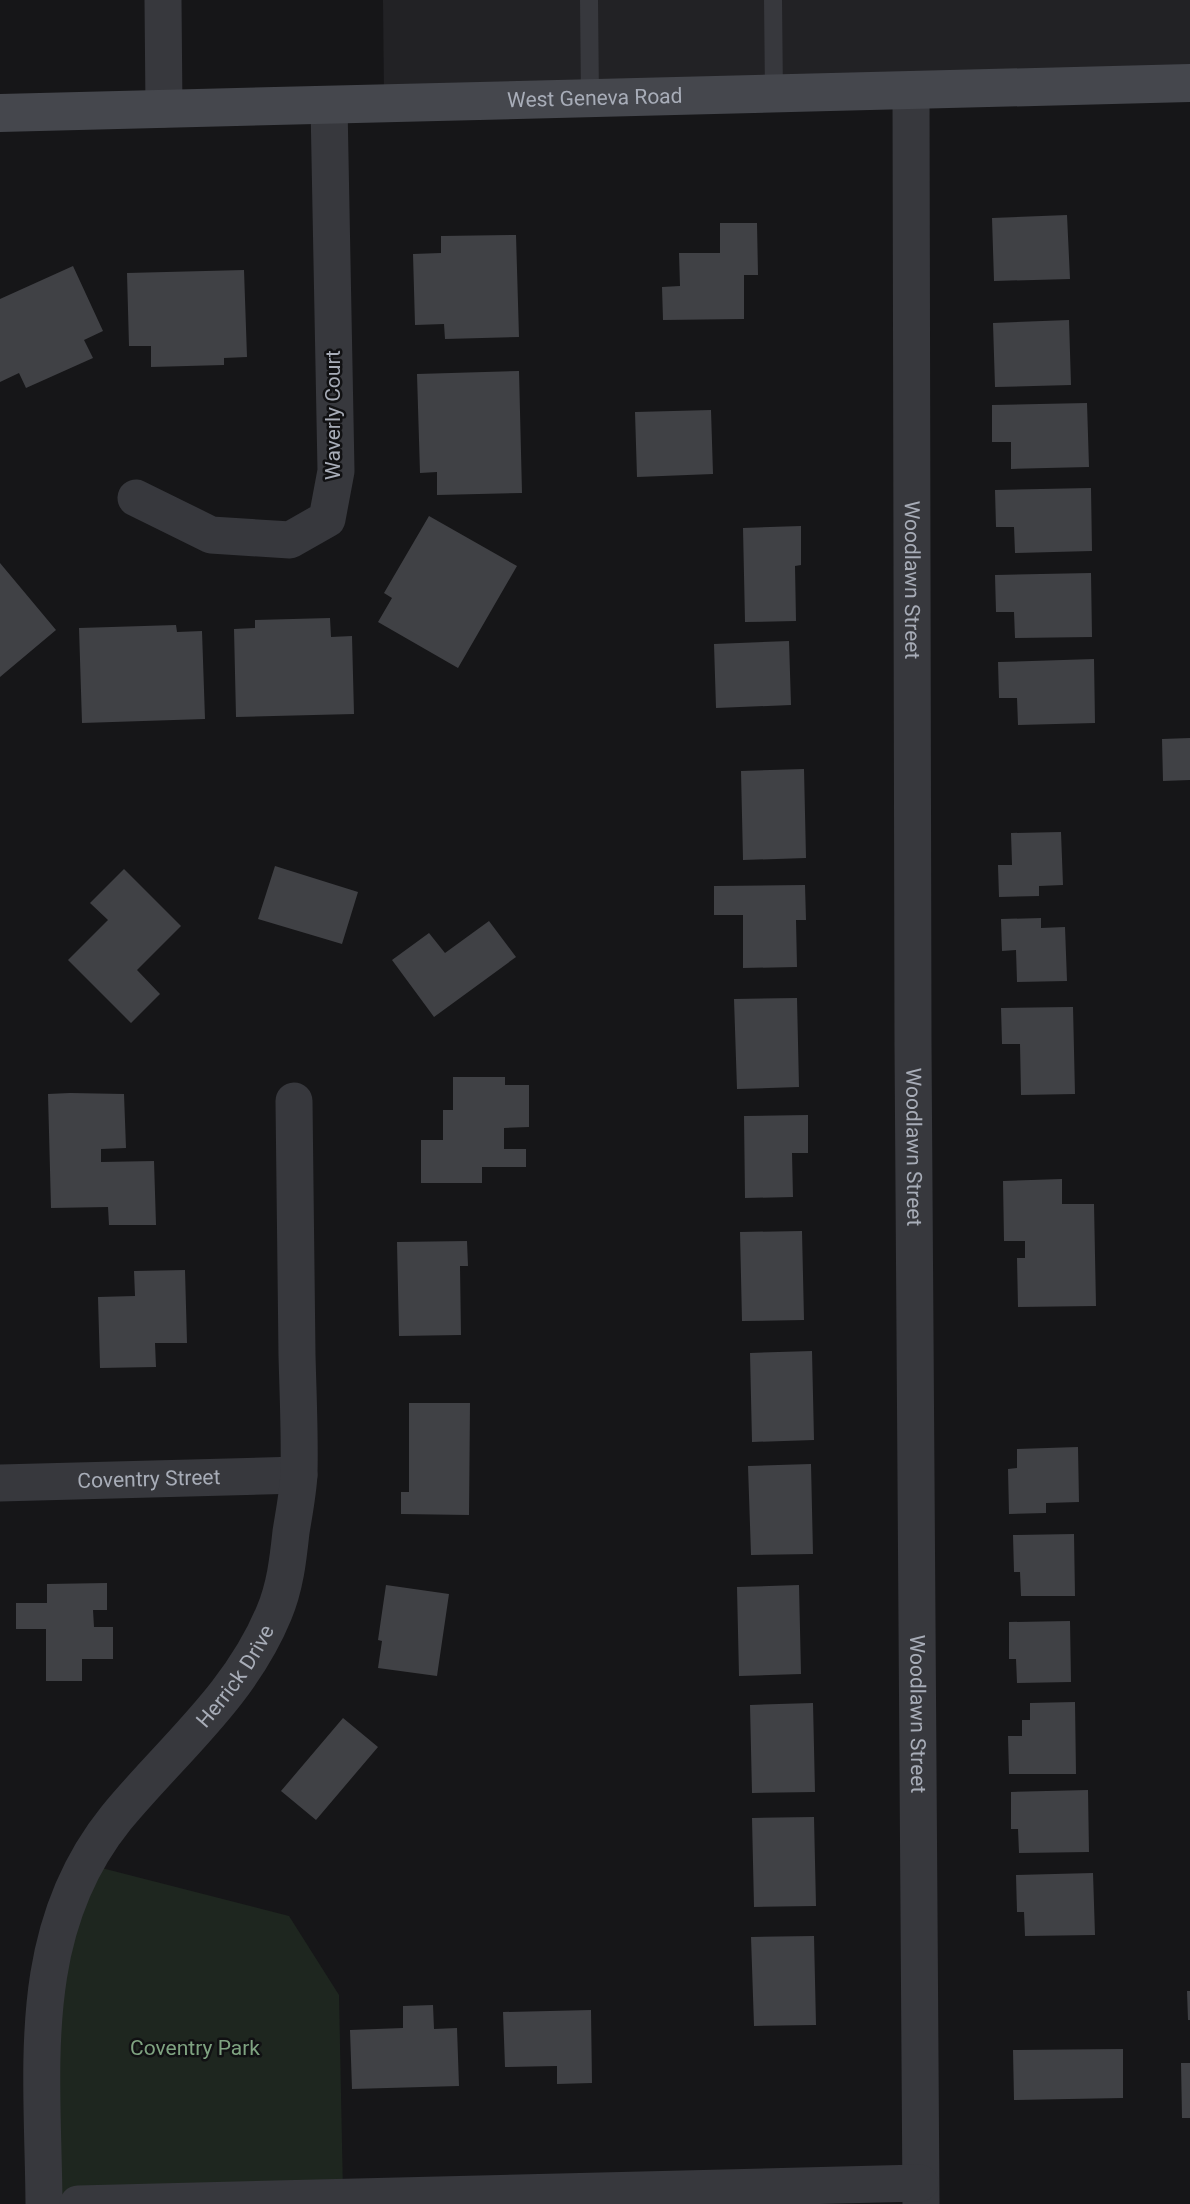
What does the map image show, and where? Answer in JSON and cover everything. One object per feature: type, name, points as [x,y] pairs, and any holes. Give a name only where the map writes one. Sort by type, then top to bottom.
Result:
[{"type":"main road","name":"West Geneva Road","points":[[0,113],[1190,83]]},
{"type":"street","points":[[163,0],[164,109]]},
{"type":"street","name":"Woodlawn Street","points":[[911,90],[920,2194]]},
{"type":"street","name":"Waverly Court","points":[[136,498],[211,535],[290,540],[327,519],[336,471],[329,105]]},
{"type":"street","name":"Herrick Drive","points":[[44,2204],[43,2021],[51,1958],[62,1917],[86,1864],[116,1819],[216,1707],[247,1666],[274,1613],[286,1576],[299,1475],[294,1101]]},
{"type":"street","name":"Coventry Street","points":[[0,1483],[299,1475]]},
{"type":"street","points":[[78,2204],[920,2194]]},
{"type":"lane","points":[[589,0],[590,98]]},
{"type":"lane","points":[[773,0],[774,94]]},
{"type":"shaded area","points":[[383,0],[1190,0],[1190,78],[384,97]]},
{"type":"green space","name":"Coventry Park","points":[[86,1864],[289,1916],[339,1995],[343,2193],[49,2197],[50,2021]]},
{"type":"building","points":[[1067,215],[1070,279],[994,281],[992,218]]},
{"type":"building","points":[[720,223],[757,223],[758,275],[744,275],[744,319],[663,320],[662,287],[680,286],[679,253],[720,253]]},
{"type":"building","points":[[516,235],[519,337],[445,339],[444,324],[415,325],[413,254],[441,253],[441,236]]},
{"type":"building","points":[[73,266],[103,331],[84,340],[93,358],[26,388],[19,373],[0,382],[0,299]]},
{"type":"building","points":[[244,270],[247,357],[224,358],[224,365],[151,367],[151,346],[129,346],[127,273]]},
{"type":"building","points":[[1069,320],[1071,385],[995,387],[993,323]]},
{"type":"building","points":[[519,371],[522,493],[437,495],[437,472],[420,473],[417,374]]},
{"type":"building","points":[[1087,403],[1089,467],[1011,469],[1011,442],[992,442],[992,405]]},
{"type":"building","points":[[711,410],[713,474],[637,477],[635,412]]},
{"type":"building","points":[[1091,488],[1092,551],[1015,553],[1014,527],[996,527],[995,490]]},
{"type":"building","points":[[429,516],[517,566],[458,668],[378,622],[392,598],[384,593]]},
{"type":"building","points":[[801,526],[801,565],[795,566],[796,621],[745,622],[743,528]]},
{"type":"building","points":[[0,563],[56,630],[0,677]]},
{"type":"building","points":[[1091,573],[1092,637],[1015,638],[1014,612],[996,612],[995,575]]},
{"type":"building","points":[[330,618],[331,637],[352,636],[354,714],[236,717],[234,629],[255,628],[255,620]]},
{"type":"building","points":[[176,625],[177,632],[202,631],[205,719],[82,723],[79,628]]},
{"type":"building","points":[[789,641],[791,705],[716,708],[714,644]]},
{"type":"building","points":[[1094,659],[1095,723],[1018,725],[1017,698],[999,698],[998,662]]},
{"type":"building","points":[[1190,738],[1190,780],[1163,781],[1162,739]]},
{"type":"building","points":[[804,769],[806,858],[743,860],[741,771]]},
{"type":"building","points":[[1061,832],[1063,885],[1039,886],[1039,896],[999,897],[998,865],[1012,865],[1011,833]]},
{"type":"building","points":[[275,866],[358,892],[342,944],[258,919]]},
{"type":"building","points":[[124,869],[181,926],[137,970],[160,994],[131,1023],[68,960],[108,920],[90,903]]},
{"type":"building","points":[[805,885],[806,920],[796,920],[797,967],[743,968],[743,915],[714,915],[714,886]]},
{"type":"building","points":[[1041,918],[1041,928],[1065,927],[1067,981],[1017,982],[1016,950],[1002,951],[1001,919]]},
{"type":"building","points":[[489,921],[516,957],[434,1017],[392,960],[429,933],[445,953]]},
{"type":"building","points":[[797,998],[799,1087],[737,1089],[734,999]]},
{"type":"building","points":[[1073,1007],[1075,1094],[1021,1095],[1020,1044],[1002,1044],[1001,1008]]},
{"type":"building","points":[[453,1077],[505,1077],[505,1085],[529,1085],[529,1127],[504,1128],[504,1149],[526,1149],[526,1167],[482,1167],[482,1183],[421,1183],[421,1140],[443,1140],[443,1110],[453,1110]]},
{"type":"building","points":[[48,1094],[124,1094],[126,1148],[101,1149],[101,1162],[154,1161],[156,1225],[109,1225],[108,1207],[51,1208]]},
{"type":"building","points":[[808,1115],[808,1153],[792,1153],[793,1197],[745,1198],[744,1116]]},
{"type":"building","points":[[1062,1179],[1062,1204],[1094,1204],[1096,1306],[1018,1307],[1017,1258],[1025,1258],[1025,1241],[1004,1241],[1003,1181]]},
{"type":"building","points":[[802,1231],[804,1320],[742,1321],[740,1232]]},
{"type":"building","points":[[467,1241],[468,1266],[460,1266],[461,1335],[399,1336],[397,1242]]},
{"type":"building","points":[[185,1270],[187,1343],[155,1343],[156,1367],[100,1368],[98,1297],[135,1296],[134,1271]]},
{"type":"building","points":[[812,1351],[814,1440],[752,1442],[750,1353]]},
{"type":"building","points":[[409,1403],[470,1403],[469,1515],[401,1514],[401,1492],[409,1492]]},
{"type":"building","points":[[1078,1447],[1079,1502],[1046,1503],[1046,1513],[1009,1514],[1008,1469],[1017,1468],[1017,1449]]},
{"type":"building","points":[[811,1464],[813,1554],[751,1555],[748,1466]]},
{"type":"building","points":[[1074,1534],[1075,1596],[1021,1596],[1020,1572],[1014,1572],[1013,1535]]},
{"type":"building","points":[[107,1583],[107,1610],[93,1610],[94,1627],[113,1627],[113,1659],[82,1659],[82,1681],[46,1681],[46,1629],[16,1629],[16,1603],[47,1603],[47,1584]]},
{"type":"building","points":[[386,1585],[449,1594],[437,1676],[378,1668],[382,1641],[378,1640]]},
{"type":"building","points":[[799,1585],[801,1674],[739,1676],[737,1587]]},
{"type":"building","points":[[1070,1621],[1071,1682],[1017,1683],[1016,1659],[1009,1659],[1009,1622]]},
{"type":"building","points":[[1075,1702],[1076,1774],[1009,1774],[1008,1736],[1022,1736],[1022,1720],[1030,1720],[1030,1703]]},
{"type":"building","points":[[813,1703],[815,1792],[752,1793],[750,1705]]},
{"type":"building","points":[[343,1718],[378,1747],[316,1820],[281,1791]]},
{"type":"building","points":[[1088,1790],[1089,1852],[1019,1853],[1018,1829],[1011,1829],[1011,1792]]},
{"type":"building","points":[[814,1817],[816,1906],[754,1907],[752,1818]]},
{"type":"building","points":[[1093,1873],[1095,1935],[1025,1936],[1024,1912],[1017,1912],[1016,1875]]},
{"type":"building","points":[[814,1936],[816,2025],[754,2026],[751,1937]]},
{"type":"building","points":[[1187,1991],[1190,1991],[1190,2020],[1188,2020]]},
{"type":"building","points":[[433,2005],[434,2029],[457,2028],[459,2086],[352,2089],[350,2030],[403,2028],[403,2006]]},
{"type":"building","points":[[591,2010],[592,2083],[557,2084],[557,2066],[505,2067],[503,2012]]},
{"type":"building","points":[[1123,2049],[1123,2098],[1014,2100],[1013,2050]]},
{"type":"building","points":[[1181,2063],[1190,2063],[1190,2118],[1182,2118]]}]
